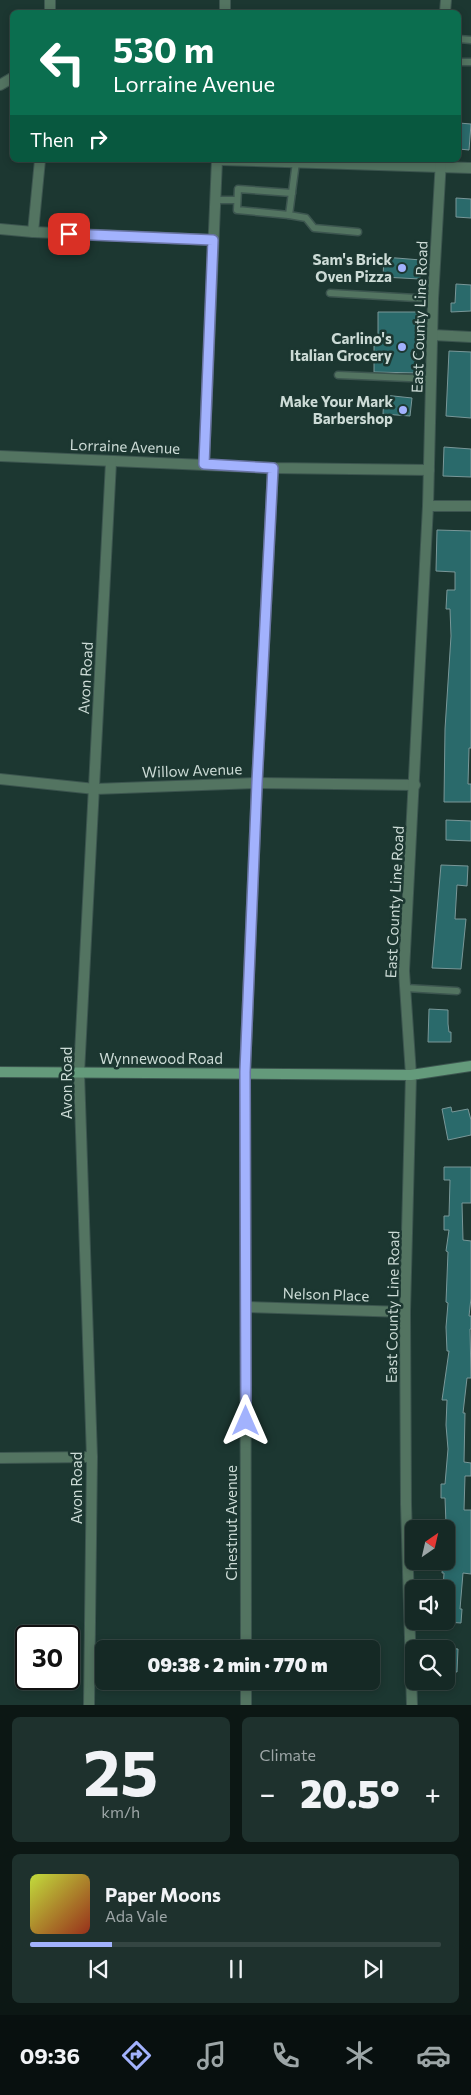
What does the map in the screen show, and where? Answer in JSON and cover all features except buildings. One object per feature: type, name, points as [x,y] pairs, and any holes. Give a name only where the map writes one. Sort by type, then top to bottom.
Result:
[{"type":"main road","name":"Wynnewood Road","points":[[0,1072],[411,1074],[471,1066]]},
{"type":"street","points":[[32,232],[40,162]]},
{"type":"street","points":[[204,464],[217,162]]},
{"type":"street","points":[[296,162],[441,163],[471,168]]},
{"type":"street","name":"East County Line Road","points":[[412,1705],[406,1504],[406,1312],[411,1074],[404,971],[428,506],[433,299],[441,163]]},
{"type":"street","points":[[0,229],[213,240]]},
{"type":"street","points":[[433,335],[471,337]]},
{"type":"street","name":"Lorraine Avenue","points":[[0,456],[273,468],[429,470]]},
{"type":"street","name":"Avon Road","points":[[89,1705],[92,1457],[79,1073],[111,462]]},
{"type":"street","name":"Chestnut Avenue","points":[[246,1640],[245,1072],[273,468]]},
{"type":"street","points":[[428,506],[471,506]]},
{"type":"street","name":"Willow Avenue","points":[[0,779],[95,788],[257,783],[415,784]]},
{"type":"street","name":"Nelson Place","points":[[246,1307],[406,1312]]},
{"type":"street","points":[[0,1458],[92,1457]]},
{"type":"street","points":[[246,1690],[246,1705]]},
{"type":"lane","points":[[289,215],[296,162]]},
{"type":"lane","points":[[292,193],[238,188],[237,210],[306,218],[314,228],[358,232]]},
{"type":"lane","points":[[215,200],[237,200]]},
{"type":"lane","points":[[330,293],[433,299]]},
{"type":"lane","points":[[338,375],[432,379]]},
{"type":"lane","points":[[406,988],[457,991]]},
{"type":"place","name":"Sam's Brick Oven Pizza","points":[[402,268]]},
{"type":"place","name":"Carlino's Italian Grocery","points":[[402,347]]},
{"type":"place","name":"Make Your Mark Barbershop","points":[[403,410]]},
{"type":"route","points":[[69,234],[213,240],[204,464],[273,468],[245,1072],[246,1421]]}]
